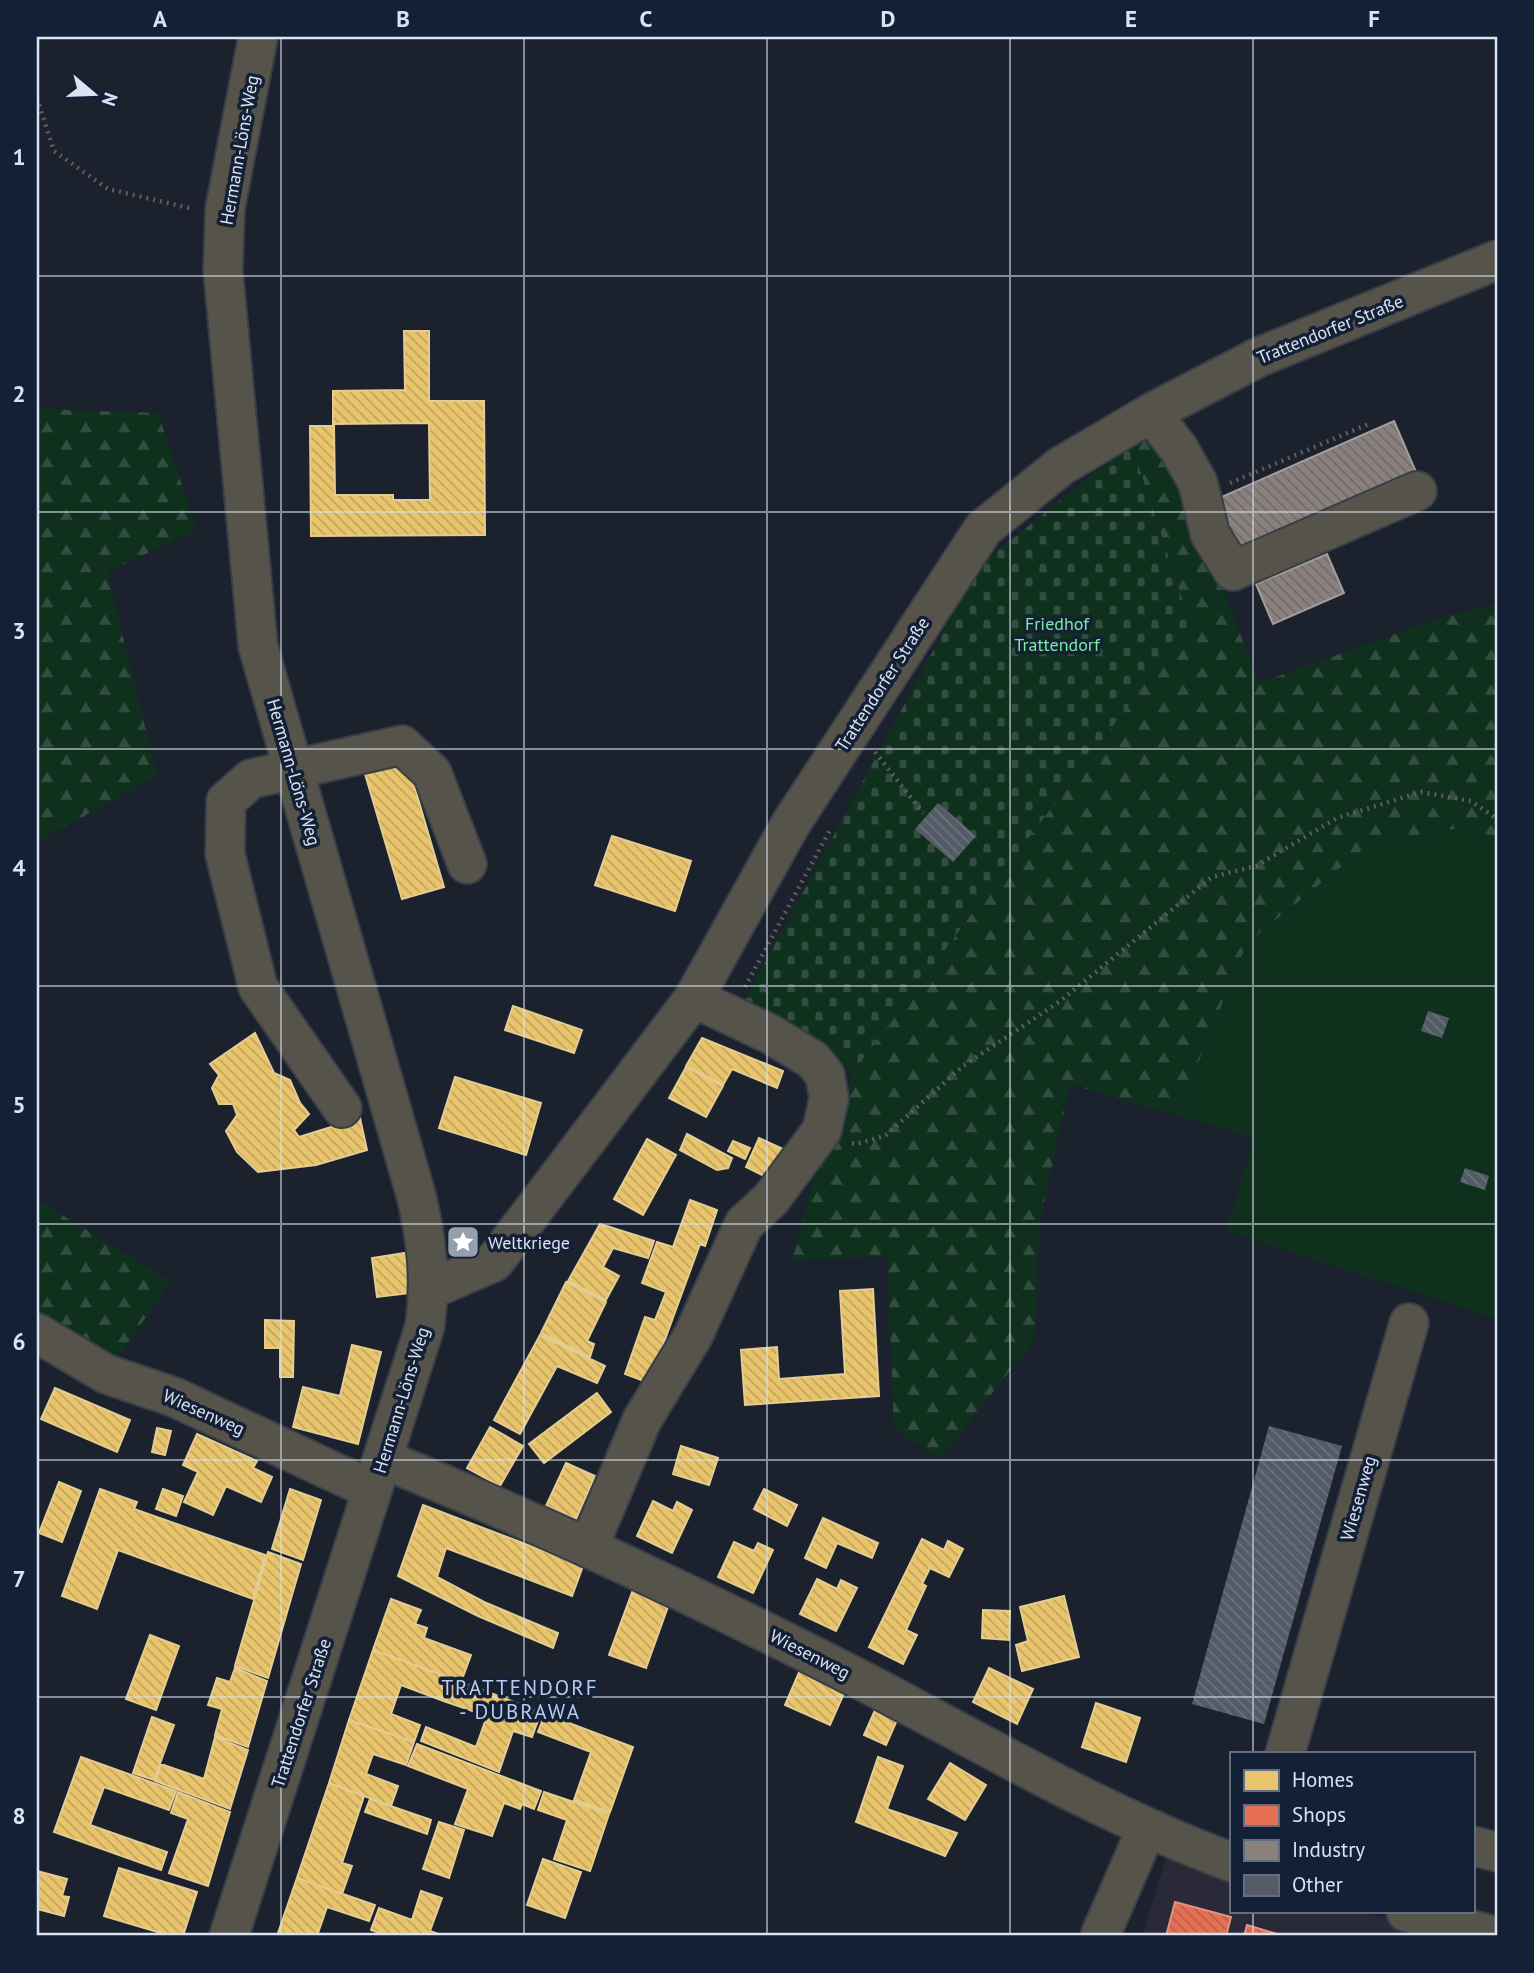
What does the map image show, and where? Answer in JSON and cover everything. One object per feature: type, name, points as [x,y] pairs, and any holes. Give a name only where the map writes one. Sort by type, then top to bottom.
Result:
[{"type":"street","name":"Hermann-Löns-Weg","points":[[258,37],[225,216],[223,271],[258,646],[428,1244],[429,1290],[425,1326],[378,1475]]},
{"type":"street","name":"Trattendorfer Straße","points":[[429,1290],[494,1262],[694,998],[790,825],[984,529],[1061,466],[1151,412],[1259,357],[1497,260]]},
{"type":"street","points":[[1151,412],[1179,449],[1198,483],[1210,534],[1233,571],[1417,491]]},
{"type":"street","points":[[342,1108],[258,987],[225,854],[226,801],[251,779],[402,746],[432,773],[467,864]]},
{"type":"street","points":[[589,1546],[642,1420],[693,1336],[744,1224],[771,1199],[822,1130],[830,1098],[825,1075],[813,1059],[694,998]]},
{"type":"street","name":"Wiesenweg","points":[[1286,1752],[1409,1323]]},
{"type":"street","name":"Wiesenweg","points":[[37,1333],[106,1374],[174,1397],[378,1475],[589,1546],[722,1609],[1147,1828],[1230,1862]]},
{"type":"street","name":"Trattendorfer Straße","points":[[229,1936],[378,1475]]},
{"type":"street","points":[[1100,1936],[1147,1828]]},
{"type":"street","points":[[1474,1846],[1497,1852]]},
{"type":"street","points":[[1411,1921],[1495,1936]]},
{"type":"path","points":[[37,46],[38,37]]},
{"type":"path","points":[[37,98],[54,150],[108,189],[225,216]]},
{"type":"path","points":[[1198,483],[1226,485],[1371,423]]},
{"type":"path","points":[[866,762],[873,750],[923,813]]},
{"type":"path","points":[[822,1130],[856,1144],[885,1136],[963,1066],[1059,1002],[1212,877],[1256,866],[1337,818],[1421,792],[1471,801],[1497,819]]},
{"type":"path","points":[[730,1015],[834,822]]},
{"type":"shaded area","points":[[1167,1855],[1230,1874],[1230,1913],[1369,1913],[1451,1936],[1142,1936]]},
{"type":"green space","points":[[37,409],[158,413],[197,530],[107,572],[157,776],[37,842]]},
{"type":"green space","points":[[1157,439],[1185,490],[1259,683],[1437,619],[1497,604],[1497,855],[1479,824],[1367,846],[1247,943],[1177,1115],[1070,1084],[1039,1225],[1035,1339],[941,1458],[894,1429],[887,1257],[792,1260],[821,1149],[854,1071],[1190,623],[1131,443]]},
{"type":"green space","name":"Friedhof Trattendorf","points":[[1131,443],[1190,623],[854,1071],[741,1007],[979,566]]},
{"type":"green space","points":[[1479,824],[1497,855],[1497,1319],[1226,1231],[1254,1138],[1177,1115],[1247,943],[1367,846]]},
{"type":"green space","points":[[37,1200],[171,1281],[114,1363],[37,1315]]},
{"type":"building: Homes","points":[[404,331],[429,331],[429,401],[484,401],[485,535],[311,536],[310,426],[334,426],[335,495],[393,495],[393,500],[430,500],[429,423],[333,424],[333,391],[405,390]]},
{"type":"building: Homes","points":[[407,761],[444,887],[402,899],[365,774]]},
{"type":"building: Homes","points":[[612,836],[691,861],[675,911],[595,885]]},
{"type":"building: Homes","points":[[513,1006],[582,1030],[574,1053],[505,1030]]},
{"type":"building: Homes","points":[[255,1033],[274,1073],[290,1080],[300,1103],[309,1114],[294,1130],[299,1137],[360,1118],[367,1150],[316,1165],[258,1172],[237,1152],[226,1131],[237,1115],[233,1104],[219,1104],[212,1088],[219,1075],[210,1064]]},
{"type":"building: Homes","points":[[702,1038],[783,1071],[777,1088],[732,1069],[723,1085],[686,1066]]},
{"type":"building: Homes","points":[[686,1067],[723,1086],[706,1117],[669,1098]]},
{"type":"building: Homes","points":[[455,1077],[541,1103],[526,1155],[439,1128]]},
{"type":"building: Homes","points":[[687,1134],[732,1158],[728,1168],[717,1170],[680,1150]]},
{"type":"building: Homes","points":[[759,1138],[783,1149],[770,1179],[746,1167]]},
{"type":"building: Homes","points":[[647,1139],[676,1155],[643,1215],[614,1199]]},
{"type":"building: Homes","points":[[733,1141],[750,1148],[745,1159],[728,1151]]},
{"type":"building: Homes","points":[[690,1200],[717,1210],[705,1246],[700,1244],[649,1383],[625,1374],[645,1317],[655,1320],[666,1292],[642,1283],[657,1242],[673,1247]]},
{"type":"building: Homes","points":[[600,1224],[654,1241],[648,1258],[613,1248],[603,1267],[619,1276],[606,1300],[568,1281]]},
{"type":"building: Homes","points":[[405,1253],[411,1293],[377,1297],[372,1258]]},
{"type":"building: Homes","points":[[566,1282],[606,1302],[587,1341],[594,1344],[590,1357],[541,1333]]},
{"type":"building: Homes","points":[[873,1289],[879,1396],[745,1405],[741,1350],[777,1347],[779,1379],[845,1374],[840,1291]]},
{"type":"building: Homes","points":[[265,1320],[294,1321],[293,1377],[280,1377],[280,1348],[265,1348]]},
{"type":"building: Homes","points":[[540,1335],[605,1366],[597,1383],[557,1366],[520,1434],[494,1420]]},
{"type":"building: Homes","points":[[352,1345],[381,1352],[358,1444],[293,1427],[303,1387],[340,1396]]},
{"type":"building: Homes","points":[[55,1388],[130,1420],[117,1452],[41,1419]]},
{"type":"building: Homes","points":[[597,1393],[611,1412],[544,1463],[529,1444]]},
{"type":"building: Homes","points":[[490,1427],[523,1446],[500,1486],[467,1468]]},
{"type":"building: Homes","points":[[157,1428],[171,1431],[165,1455],[152,1452]]},
{"type":"building: Homes","points":[[197,1434],[257,1461],[253,1468],[272,1477],[261,1502],[226,1486],[213,1515],[184,1502],[198,1472],[183,1465]]},
{"type":"building: Homes","points":[[681,1446],[718,1458],[709,1485],[673,1474]]},
{"type":"building: Homes","points":[[566,1463],[595,1476],[576,1519],[546,1506]]},
{"type":"building: Homes","points":[[59,1482],[81,1491],[62,1542],[39,1533]]},
{"type":"building: Homes","points":[[100,1489],[137,1502],[134,1509],[265,1555],[253,1599],[118,1550],[97,1609],[62,1596]]},
{"type":"building: Homes","points":[[163,1489],[183,1496],[176,1516],[156,1509]]},
{"type":"building: Homes","points":[[290,1489],[321,1500],[303,1560],[272,1549]]},
{"type":"building: Homes","points":[[764,1489],[797,1505],[787,1526],[754,1509]]},
{"type":"building: Homes","points":[[653,1501],[673,1511],[677,1502],[692,1510],[672,1553],[637,1536]]},
{"type":"building: Homes","points":[[423,1505],[583,1566],[572,1596],[446,1548],[437,1577],[484,1602],[558,1633],[553,1648],[478,1616],[398,1576]]},
{"type":"building: Homes","points":[[823,1518],[878,1543],[872,1558],[837,1543],[826,1568],[805,1558]]},
{"type":"building: Homes","points":[[922,1539],[944,1550],[948,1541],[963,1549],[949,1577],[930,1568],[922,1584],[926,1586],[906,1630],[917,1635],[903,1664],[869,1647]]},
{"type":"building: Homes","points":[[734,1542],[754,1551],[758,1543],[773,1550],[753,1593],[718,1577]]},
{"type":"building: Homes","points":[[268,1552],[301,1564],[268,1678],[235,1666]]},
{"type":"building: Homes","points":[[817,1579],[837,1589],[841,1580],[857,1588],[836,1631],[800,1614]]},
{"type":"building: Homes","points":[[634,1587],[670,1601],[646,1668],[609,1655]]},
{"type":"building: Homes","points":[[1064,1596],[1079,1657],[1022,1671],[1016,1645],[1028,1641],[1020,1607]]},
{"type":"building: Homes","points":[[391,1599],[421,1610],[415,1624],[427,1628],[424,1638],[471,1655],[461,1682],[373,1650]]},
{"type":"building: Homes","points":[[983,1610],[1010,1611],[1009,1640],[982,1638]]},
{"type":"building: Homes","points":[[150,1635],[179,1646],[156,1710],[126,1699]]},
{"type":"building: Homes","points":[[373,1650],[454,1679],[446,1702],[401,1685],[391,1714],[420,1725],[414,1742],[349,1720]]},
{"type":"building: Homes","points":[[235,1668],[267,1681],[248,1747],[215,1735],[222,1709],[208,1705],[217,1678],[230,1682]]},
{"type":"building: Homes","points":[[989,1668],[1033,1689],[1017,1724],[973,1702]]},
{"type":"building: Homes","points":[[800,1670],[845,1691],[830,1725],[785,1705]]},
{"type":"building: Homes","points":[[454,1679],[541,1712],[532,1737],[513,1731],[499,1772],[421,1741],[426,1727],[476,1747],[487,1716],[446,1702]]},
{"type":"building: Homes","points":[[1096,1703],[1140,1718],[1126,1762],[1082,1747]]},
{"type":"building: Homes","points":[[875,1710],[897,1720],[886,1745],[864,1735]]},
{"type":"building: Homes","points":[[545,1714],[633,1747],[610,1812],[574,1800],[591,1752],[538,1732]]},
{"type":"building: Homes","points":[[152,1717],[174,1725],[154,1780],[133,1773]]},
{"type":"building: Homes","points":[[349,1720],[414,1742],[406,1765],[373,1754],[366,1774],[398,1786],[391,1806],[329,1783]]},
{"type":"building: Homes","points":[[215,1737],[248,1750],[230,1809],[155,1781],[161,1764],[204,1779]]},
{"type":"building: Homes","points":[[417,1744],[541,1791],[534,1809],[522,1804],[520,1809],[504,1803],[492,1836],[455,1824],[468,1789],[408,1766]]},
{"type":"building: Homes","points":[[81,1757],[176,1791],[169,1810],[104,1787],[90,1825],[167,1852],[161,1870],[54,1832]]},
{"type":"building: Homes","points":[[878,1757],[903,1766],[887,1809],[957,1833],[945,1856],[856,1822]]},
{"type":"building: Homes","points":[[950,1763],[986,1785],[965,1820],[928,1799]]},
{"type":"building: Homes","points":[[329,1783],[364,1796],[342,1863],[352,1866],[342,1894],[297,1878]]},
{"type":"building: Homes","points":[[178,1792],[230,1812],[208,1886],[169,1873],[188,1819],[171,1813]]},
{"type":"building: Homes","points":[[544,1792],[609,1814],[590,1871],[554,1859],[567,1820],[538,1810]]},
{"type":"building: Homes","points":[[370,1799],[431,1820],[427,1834],[365,1812]]},
{"type":"building: Homes","points":[[439,1822],[464,1830],[449,1878],[423,1869]]},
{"type":"building: Homes","points":[[543,1859],[581,1872],[565,1918],[527,1905]]},
{"type":"building: Homes","points":[[119,1868],[197,1892],[183,1936],[171,1936],[104,1916]]},
{"type":"building: Homes","points":[[37,1871],[67,1879],[62,1896],[69,1897],[64,1916],[37,1909]]},
{"type":"building: Homes","points":[[297,1878],[375,1905],[369,1921],[327,1907],[317,1936],[277,1936]]},
{"type":"building: Homes","points":[[421,1891],[442,1898],[430,1931],[444,1936],[388,1936],[371,1930],[379,1908],[412,1920]]},
{"type":"building: Shops","points":[[1175,1902],[1231,1917],[1226,1936],[1166,1936]]},
{"type":"building: Shops","points":[[1247,1925],[1284,1936],[1244,1936]]},
{"type":"building: Industry","points":[[1394,421],[1416,472],[1239,549],[1217,499]]},
{"type":"building: Industry","points":[[1327,554],[1344,593],[1273,624],[1256,584]]},
{"type":"building: Other","points":[[938,803],[976,836],[953,862],[915,829]]},
{"type":"building: Other","points":[[1428,1011],[1449,1018],[1442,1038],[1421,1031]]},
{"type":"building: Other","points":[[1465,1168],[1489,1176],[1485,1190],[1460,1182]]},
{"type":"building: Other","points":[[1269,1426],[1342,1446],[1264,1724],[1192,1704]]},
{"type":"place","name":"Weltkriege","points":[[463,1242]]},
{"type":"district","name":"TRATTENDORF - DUBRAWA","points":[[520,1699]]}]
